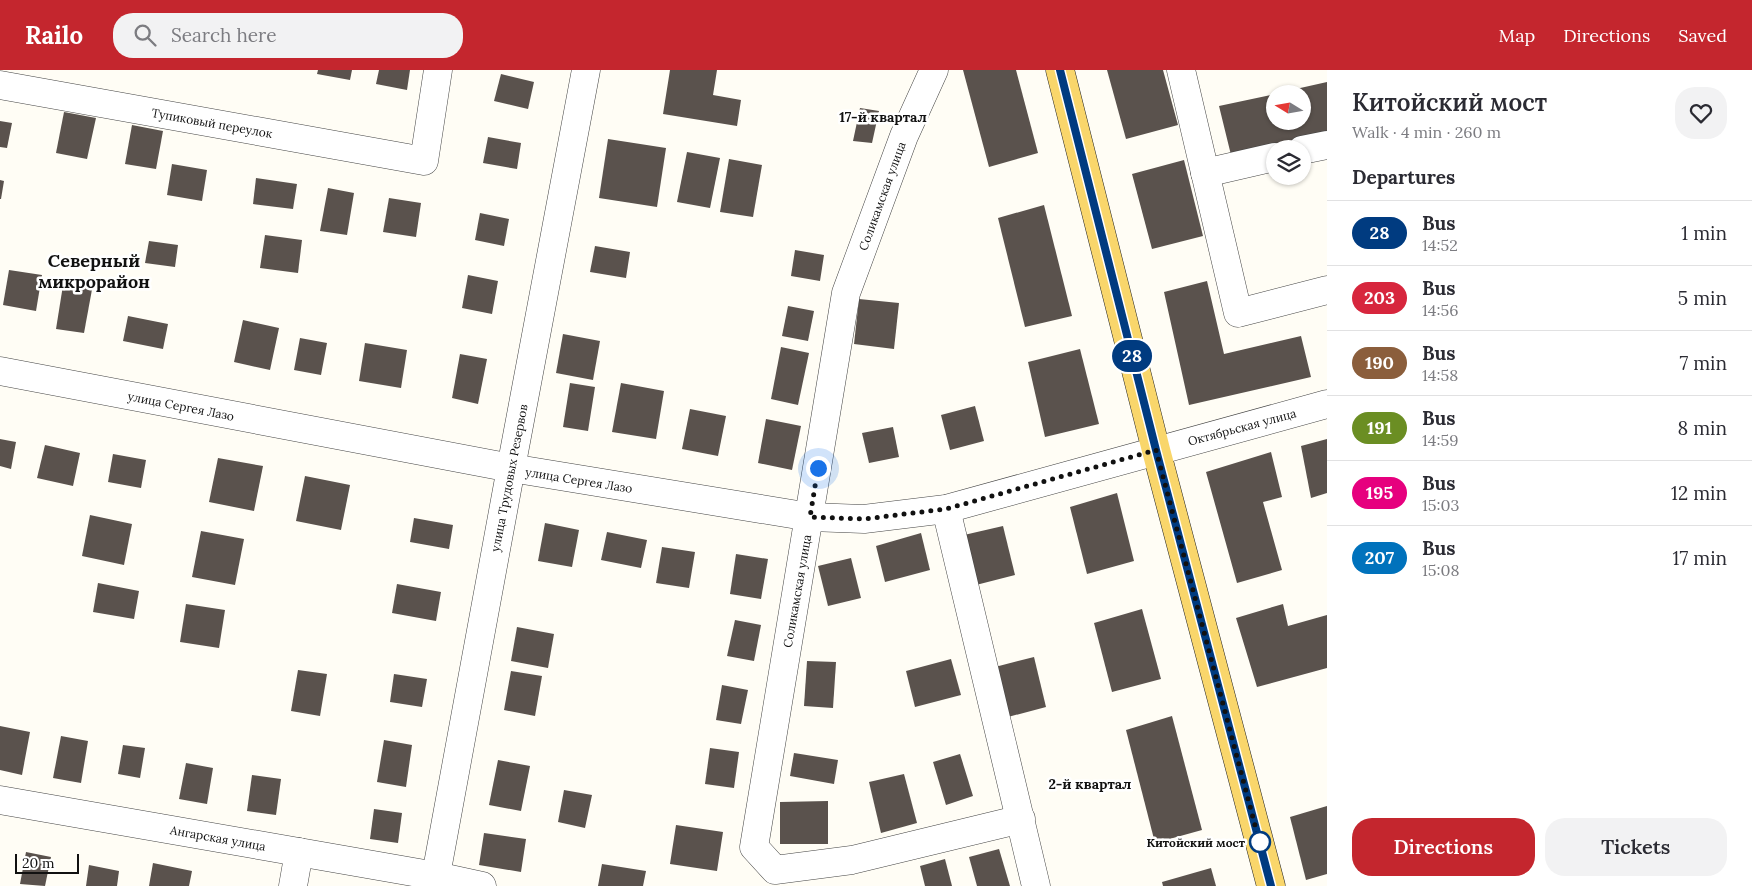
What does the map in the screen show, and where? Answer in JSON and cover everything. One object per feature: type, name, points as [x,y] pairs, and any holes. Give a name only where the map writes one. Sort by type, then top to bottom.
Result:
[{"type":"main road","points":[[1060,70],[1156,450],[1271,886]]},
{"type":"street","name":"Тупиковый переулок","points":[[0,85],[424,161],[438,70]]},
{"type":"street","name":"улица Трудовых Резервов","points":[[435,881],[586,70]]},
{"type":"street","name":"Соликамская улица","points":[[934,70],[904,136],[846,292],[754,847],[776,870],[852,860],[1021,819]]},
{"type":"street","points":[[1181,70],[1238,313],[1327,290]]},
{"type":"street","points":[[1311,148],[1327,145]]},
{"type":"street","points":[[1205,173],[1266,159]]},
{"type":"street","name":"улица Сергея Лазо","points":[[0,371],[511,468],[810,517],[864,519],[946,509],[1156,450]]},
{"type":"street","name":"Октябрьская улица","points":[[1156,450],[1327,404]]},
{"type":"street","points":[[946,509],[1036,886]]},
{"type":"street","name":"Ангарская улица","points":[[0,800],[299,852],[435,881],[482,886]]},
{"type":"street","points":[[293,886],[299,852]]},
{"type":"building","points":[[318,70],[352,70],[350,80],[317,74]]},
{"type":"building","points":[[379,70],[410,70],[407,90],[376,84]]},
{"type":"building","points":[[670,70],[717,70],[713,95],[741,100],[737,126],[663,114]]},
{"type":"building","points":[[963,70],[1016,70],[1038,153],[989,167]]},
{"type":"building","points":[[1107,70],[1163,70],[1178,125],[1126,139]]},
{"type":"building","points":[[501,74],[534,82],[528,109],[494,101]]},
{"type":"building","points":[[1327,82],[1327,133],[1296,140],[1266,140],[1266,147],[1231,155],[1219,106],[1266,96],[1266,130],[1311,130],[1311,86]]},
{"type":"building","points":[[860,108],[879,111],[872,143],[853,141]]},
{"type":"building","points":[[64,112],[96,118],[87,159],[56,153]]},
{"type":"building","points":[[0,121],[12,123],[7,148],[0,147]]},
{"type":"building","points":[[132,125],[163,131],[156,169],[125,164]]},
{"type":"building","points":[[488,137],[521,143],[517,169],[483,163]]},
{"type":"building","points":[[608,139],[666,148],[657,207],[599,198]]},
{"type":"building","points":[[687,152],[720,158],[710,208],[677,202]]},
{"type":"building","points":[[729,159],[762,165],[753,217],[720,212]]},
{"type":"building","points":[[1184,160],[1203,236],[1152,249],[1132,174]]},
{"type":"building","points":[[172,164],[207,170],[202,201],[167,195]]},
{"type":"building","points":[[256,178],[297,184],[293,209],[253,204]]},
{"type":"building","points":[[0,180],[4,181],[1,199],[0,199]]},
{"type":"building","points":[[328,188],[354,193],[347,235],[320,231]]},
{"type":"building","points":[[389,198],[421,203],[416,237],[383,232]]},
{"type":"building","points":[[1044,205],[1072,316],[1025,327],[998,218]]},
{"type":"building","points":[[480,213],[509,219],[504,246],[475,240]]},
{"type":"building","points":[[265,235],[302,240],[298,273],[260,268]]},
{"type":"building","points":[[149,241],[178,245],[175,267],[145,263]]},
{"type":"building","points":[[595,246],[630,252],[626,278],[590,272]]},
{"type":"building","points":[[795,250],[824,255],[820,281],[791,276]]},
{"type":"building","points":[[9,270],[42,275],[36,311],[3,305]]},
{"type":"building","points":[[468,275],[498,281],[492,314],[462,308]]},
{"type":"building","points":[[64,279],[93,284],[84,333],[56,329]]},
{"type":"building","points":[[1207,281],[1224,354],[1301,336],[1311,377],[1189,405],[1164,292]]},
{"type":"building","points":[[859,299],[899,303],[894,349],[854,344]]},
{"type":"building","points":[[788,306],[814,311],[808,341],[782,336]]},
{"type":"building","points":[[128,316],[168,324],[163,349],[123,341]]},
{"type":"building","points":[[243,320],[279,328],[270,370],[234,362]]},
{"type":"building","points":[[563,334],[600,341],[593,380],[556,373]]},
{"type":"building","points":[[300,338],[327,343],[321,375],[294,370]]},
{"type":"building","points":[[365,343],[407,350],[401,388],[359,381]]},
{"type":"building","points":[[781,347],[809,353],[798,405],[771,399]]},
{"type":"building","points":[[1080,349],[1099,424],[1045,437],[1028,362]]},
{"type":"building","points":[[460,354],[487,359],[478,404],[452,398]]},
{"type":"building","points":[[570,383],[595,387],[588,431],[563,427]]},
{"type":"building","points":[[621,383],[664,391],[656,439],[612,432]]},
{"type":"building","points":[[975,406],[984,441],[950,450],[941,415]]},
{"type":"building","points":[[690,409],[726,416],[718,456],[682,449]]},
{"type":"building","points":[[766,419],[801,426],[792,470],[758,463]]},
{"type":"building","points":[[893,427],[899,457],[869,463],[862,433]]},
{"type":"building","points":[[0,439],[16,442],[11,469],[0,466]]},
{"type":"building","points":[[1327,439],[1327,493],[1311,498],[1301,446]]},
{"type":"building","points":[[45,445],[80,453],[73,486],[37,478]]},
{"type":"building","points":[[1271,452],[1282,497],[1263,502],[1282,570],[1237,583],[1206,472]]},
{"type":"building","points":[[113,454],[146,460],[141,488],[108,482]]},
{"type":"building","points":[[218,458],[263,466],[254,511],[209,502]]},
{"type":"building","points":[[305,476],[350,485],[341,530],[296,521]]},
{"type":"building","points":[[1117,493],[1134,561],[1087,574],[1070,507]]},
{"type":"building","points":[[90,515],[132,524],[124,565],[82,556]]},
{"type":"building","points":[[414,518],[453,525],[449,549],[410,542]]},
{"type":"building","points":[[545,523],[579,530],[572,567],[538,561]]},
{"type":"building","points":[[1003,526],[1015,575],[976,585],[964,535]]},
{"type":"building","points":[[201,531],[244,539],[235,585],[192,577]]},
{"type":"building","points":[[607,532],[647,540],[641,568],[601,560]]},
{"type":"building","points":[[921,533],[930,570],[885,582],[876,546]]},
{"type":"building","points":[[662,547],[695,552],[689,588],[656,583]]},
{"type":"building","points":[[736,554],[768,559],[761,599],[730,594]]},
{"type":"building","points":[[851,558],[861,598],[828,606],[818,566]]},
{"type":"building","points":[[98,583],[139,591],[134,619],[93,612]]},
{"type":"building","points":[[397,584],[441,592],[436,621],[392,613]]},
{"type":"building","points":[[186,604],[225,610],[219,648],[180,642]]},
{"type":"building","points":[[1283,604],[1288,626],[1327,615],[1327,668],[1257,687],[1236,618]]},
{"type":"building","points":[[1142,609],[1161,679],[1112,692],[1094,623]]},
{"type":"building","points":[[735,620],[761,625],[754,661],[727,656]]},
{"type":"building","points":[[517,627],[554,634],[548,668],[511,661]]},
{"type":"building","points":[[1034,657],[1046,707],[1008,717],[995,667]]},
{"type":"building","points":[[951,659],[961,695],[915,707],[906,671]]},
{"type":"building","points":[[807,661],[836,662],[833,708],[804,706]]},
{"type":"building","points":[[298,670],[327,674],[320,716],[291,711]]},
{"type":"building","points":[[511,671],[542,676],[535,716],[504,710]]},
{"type":"building","points":[[394,674],[427,679],[422,707],[390,702]]},
{"type":"building","points":[[722,685],[748,690],[741,724],[716,720]]},
{"type":"building","points":[[1172,716],[1202,830],[1155,843],[1126,730]]},
{"type":"building","points":[[0,726],[30,732],[22,775],[0,770]]},
{"type":"building","points":[[61,736],[88,741],[81,783],[53,778]]},
{"type":"building","points":[[384,740],[412,745],[406,787],[377,782]]},
{"type":"building","points":[[123,745],[145,748],[140,778],[118,774]]},
{"type":"building","points":[[710,748],[739,752],[734,788],[705,784]]},
{"type":"building","points":[[794,753],[838,760],[834,784],[790,776]]},
{"type":"building","points":[[960,754],[973,796],[946,805],[933,762]]},
{"type":"building","points":[[498,760],[530,766],[521,811],[489,805]]},
{"type":"building","points":[[186,763],[213,768],[207,804],[179,799]]},
{"type":"building","points":[[904,774],[917,823],[881,833],[869,782]]},
{"type":"building","points":[[252,775],[281,779],[276,815],[247,811]]},
{"type":"building","points":[[564,790],[592,795],[585,828],[558,822]]},
{"type":"building","points":[[828,801],[828,844],[780,844],[780,802]]},
{"type":"building","points":[[1327,806],[1327,874],[1306,880],[1290,817]]},
{"type":"building","points":[[374,809],[402,813],[398,843],[370,839]]},
{"type":"building","points":[[676,825],[723,832],[717,871],[670,864]]},
{"type":"building","points":[[484,833],[526,839],[521,872],[479,865]]},
{"type":"building","points":[[999,849],[1010,886],[977,886],[969,857]]},
{"type":"building","points":[[26,852],[51,857],[45,886],[20,884]]},
{"type":"building","points":[[945,859],[952,886],[925,886],[920,866]]},
{"type":"building","points":[[153,863],[192,871],[189,886],[149,886]]},
{"type":"building","points":[[602,864],[646,871],[643,886],[598,886]]},
{"type":"building","points":[[89,865],[119,871],[117,886],[86,886]]},
{"type":"building","points":[[1211,868],[1216,886],[1163,886],[1162,882]]},
{"type":"bus line","name":"28","points":[[1060,70],[1156,450],[1271,886]]},
{"type":"place","name":"Китойский мост","points":[[1260,842]]},
{"type":"district","name":"17-й квартал","points":[[883,117]]},
{"type":"district","name":"Северный микрорайон","points":[[94,270]]},
{"type":"district","name":"2-й квартал","points":[[1090,784]]},
{"type":"route","points":[[818,468],[810,517],[864,519],[946,509],[1156,450],[1261,848],[1260,842]]}]
